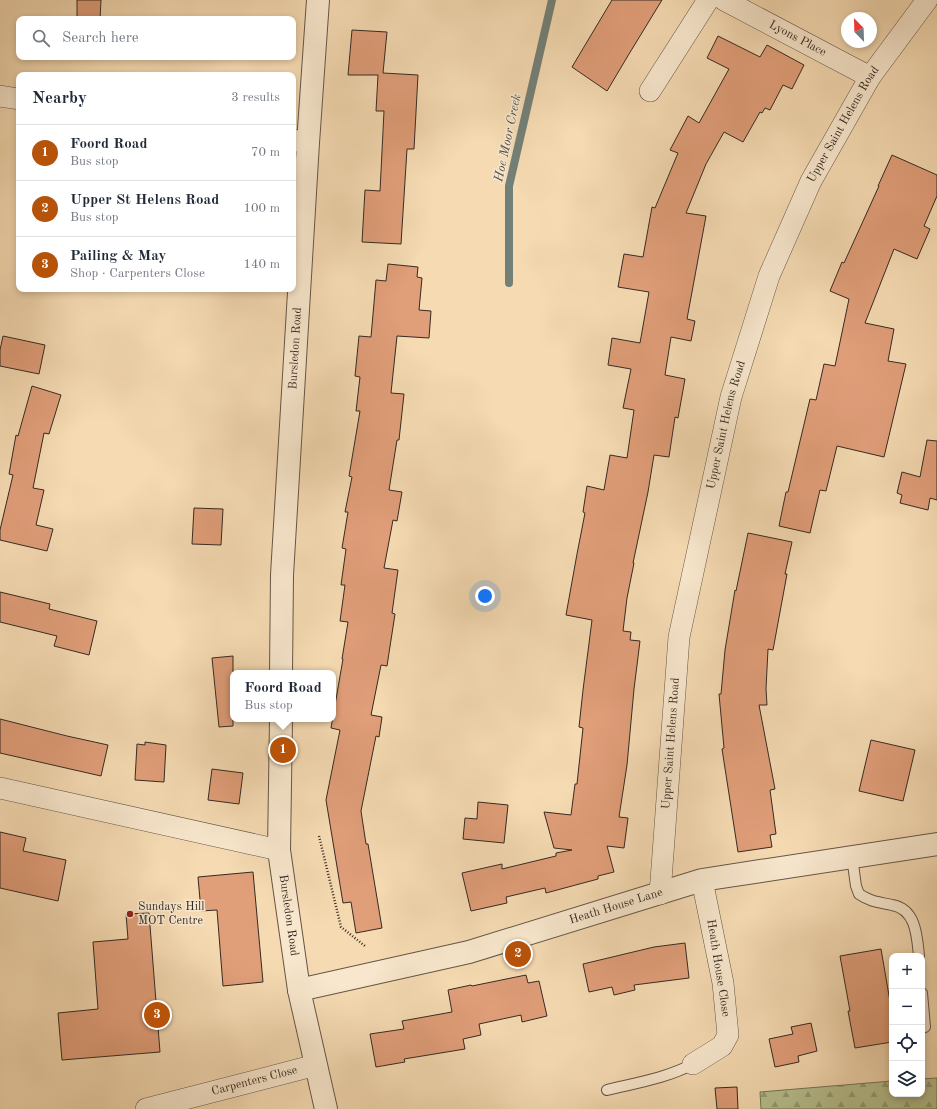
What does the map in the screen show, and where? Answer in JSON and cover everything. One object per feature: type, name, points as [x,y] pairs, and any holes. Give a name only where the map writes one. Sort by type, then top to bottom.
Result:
[{"type":"street","name":"Bursledon Road","points":[[296,255],[301,141],[318,0]]},
{"type":"street","points":[[650,91],[708,0]]},
{"type":"street","name":"Lyons Place","points":[[724,0],[870,77]]},
{"type":"street","name":"Upper Saint Helens Road","points":[[660,894],[679,637],[731,396],[769,276],[811,181],[870,77],[927,0]]},
{"type":"street","points":[[0,96],[16,99]]},
{"type":"street","name":"Bursledon Road","points":[[281,670],[282,576],[294,292]]},
{"type":"street","name":"Bursledon Road","points":[[281,722],[279,850],[299,990],[326,1109]]},
{"type":"street","points":[[0,788],[279,850]]},
{"type":"street","name":"Heath House Lane","points":[[299,990],[469,952],[702,880],[937,844]]},
{"type":"street","name":"Heath House Close","points":[[693,1064],[722,1046],[728,1035],[723,983],[702,880]]},
{"type":"street","name":"Carpenters Close","points":[[146,1109],[316,1065]]},
{"type":"lane","points":[[852,856],[856,886],[859,894],[865,898],[904,909],[911,917],[915,929],[919,953]]},
{"type":"lane","points":[[607,1090],[668,1075],[693,1064]]},
{"type":"path","points":[[318,836],[341,927],[365,946]]},
{"type":"green space","points":[[937,1078],[937,1109],[761,1109],[760,1092],[889,1081],[889,1097],[925,1097],[925,1079]]},
{"type":"building","points":[[77,0],[101,0],[100,16],[77,16]]},
{"type":"building","points":[[612,0],[662,0],[607,91],[572,67]]},
{"type":"building","points":[[352,30],[387,32],[383,73],[418,75],[414,149],[407,149],[401,244],[362,242],[365,190],[380,191],[384,111],[376,111],[378,75],[348,75]]},
{"type":"building","points":[[718,36],[760,57],[767,45],[804,65],[792,89],[783,85],[770,110],[765,108],[762,113],[760,112],[743,142],[724,132],[706,164],[686,213],[706,216],[687,319],[695,321],[691,341],[671,337],[665,375],[685,379],[678,418],[675,417],[669,457],[654,455],[633,563],[623,631],[631,632],[630,640],[640,641],[627,765],[619,817],[628,818],[624,848],[607,846],[614,872],[598,876],[598,879],[546,893],[545,888],[506,897],[507,903],[471,911],[462,873],[502,864],[502,869],[556,856],[556,853],[572,850],[554,848],[544,812],[571,815],[575,784],[577,784],[583,728],[579,727],[592,620],[566,615],[585,513],[583,512],[587,486],[604,490],[610,455],[627,458],[634,410],[623,408],[631,369],[608,365],[612,338],[640,343],[649,292],[618,287],[624,254],[643,257],[652,207],[655,208],[678,153],[670,150],[688,116],[699,123],[729,69],[707,58]]},
{"type":"building","points":[[892,155],[937,175],[937,196],[924,226],[930,229],[917,259],[894,249],[865,323],[894,329],[888,361],[906,364],[884,457],[837,446],[826,491],[820,490],[810,533],[779,526],[786,492],[788,492],[810,399],[816,400],[824,364],[835,366],[849,299],[830,291]]},
{"type":"building","points":[[388,264],[418,267],[417,277],[422,278],[419,310],[431,311],[429,338],[397,336],[391,393],[404,394],[399,440],[397,440],[389,490],[402,492],[397,521],[393,520],[384,568],[398,570],[392,613],[395,614],[387,666],[381,665],[371,715],[382,717],[379,737],[376,736],[361,811],[382,928],[356,933],[351,902],[343,903],[326,800],[340,730],[331,728],[332,722],[336,722],[336,699],[348,622],[340,621],[345,585],[341,585],[346,549],[342,548],[348,512],[345,512],[352,477],[349,476],[360,411],[356,411],[360,377],[355,376],[359,336],[371,337],[376,280],[386,281]]},
{"type":"building","points":[[3,336],[45,345],[39,374],[0,366],[0,350]]},
{"type":"building","points":[[32,386],[61,395],[49,434],[44,433],[33,488],[44,490],[36,525],[53,529],[47,551],[0,540],[0,530],[13,475],[9,474],[16,435],[18,436]]},
{"type":"building","points":[[927,440],[937,441],[937,500],[930,498],[928,510],[900,503],[902,495],[897,493],[902,472],[920,477]]},
{"type":"building","points":[[194,508],[223,509],[221,545],[192,544]]},
{"type":"building","points":[[748,533],[792,542],[785,574],[787,574],[773,650],[768,649],[766,689],[767,705],[759,705],[775,789],[770,790],[776,834],[770,835],[772,847],[738,852],[722,749],[724,748],[719,694],[721,694],[725,650],[735,590],[736,591]]},
{"type":"building","points":[[0,592],[50,604],[49,609],[97,621],[89,655],[54,646],[57,636],[0,622]]},
{"type":"building","points":[[233,656],[233,670],[230,670],[230,722],[233,722],[233,726],[219,727],[212,658]]},
{"type":"building","points":[[0,719],[108,745],[101,776],[0,753]]},
{"type":"building","points":[[871,740],[915,750],[903,801],[859,791]]},
{"type":"building","points":[[145,742],[166,745],[164,782],[135,780],[137,744],[145,745]]},
{"type":"building","points":[[212,769],[243,773],[239,804],[208,800]]},
{"type":"building","points":[[478,802],[508,805],[504,843],[463,839],[465,818],[477,819]]},
{"type":"building","points":[[0,832],[26,838],[23,851],[66,860],[58,901],[0,888]]},
{"type":"building","points":[[253,872],[263,982],[223,986],[217,910],[201,911],[198,877]]},
{"type":"building","points":[[149,913],[160,1052],[62,1060],[58,1013],[98,1009],[93,942],[128,939],[126,914]]},
{"type":"building","points":[[685,943],[689,978],[634,985],[635,990],[614,995],[612,987],[589,992],[583,964],[654,947]]},
{"type":"building","points":[[881,949],[889,996],[889,1042],[855,1048],[840,956]]},
{"type":"building","points":[[526,975],[528,983],[539,981],[547,1016],[522,1022],[521,1015],[479,1024],[481,1035],[463,1039],[465,1049],[404,1059],[405,1062],[376,1067],[370,1034],[404,1029],[402,1021],[452,1012],[448,990]]},
{"type":"building","points":[[811,1023],[817,1051],[798,1056],[799,1062],[775,1067],[769,1039],[793,1034],[791,1027]]},
{"type":"building","points":[[737,1087],[738,1109],[717,1109],[715,1088]]},
{"type":"waterway","name":"Hoe Moor Creek","points":[[509,283],[509,186],[552,0]]},
{"type":"place","name":"Foord Road","points":[[283,750]]},
{"type":"place","name":"Sundays Hill MOT Centre","points":[[130,914]]},
{"type":"place","name":"Upper St Helens Road","points":[[518,954]]},
{"type":"place","name":"Pailing & May","points":[[157,1015]]}]
